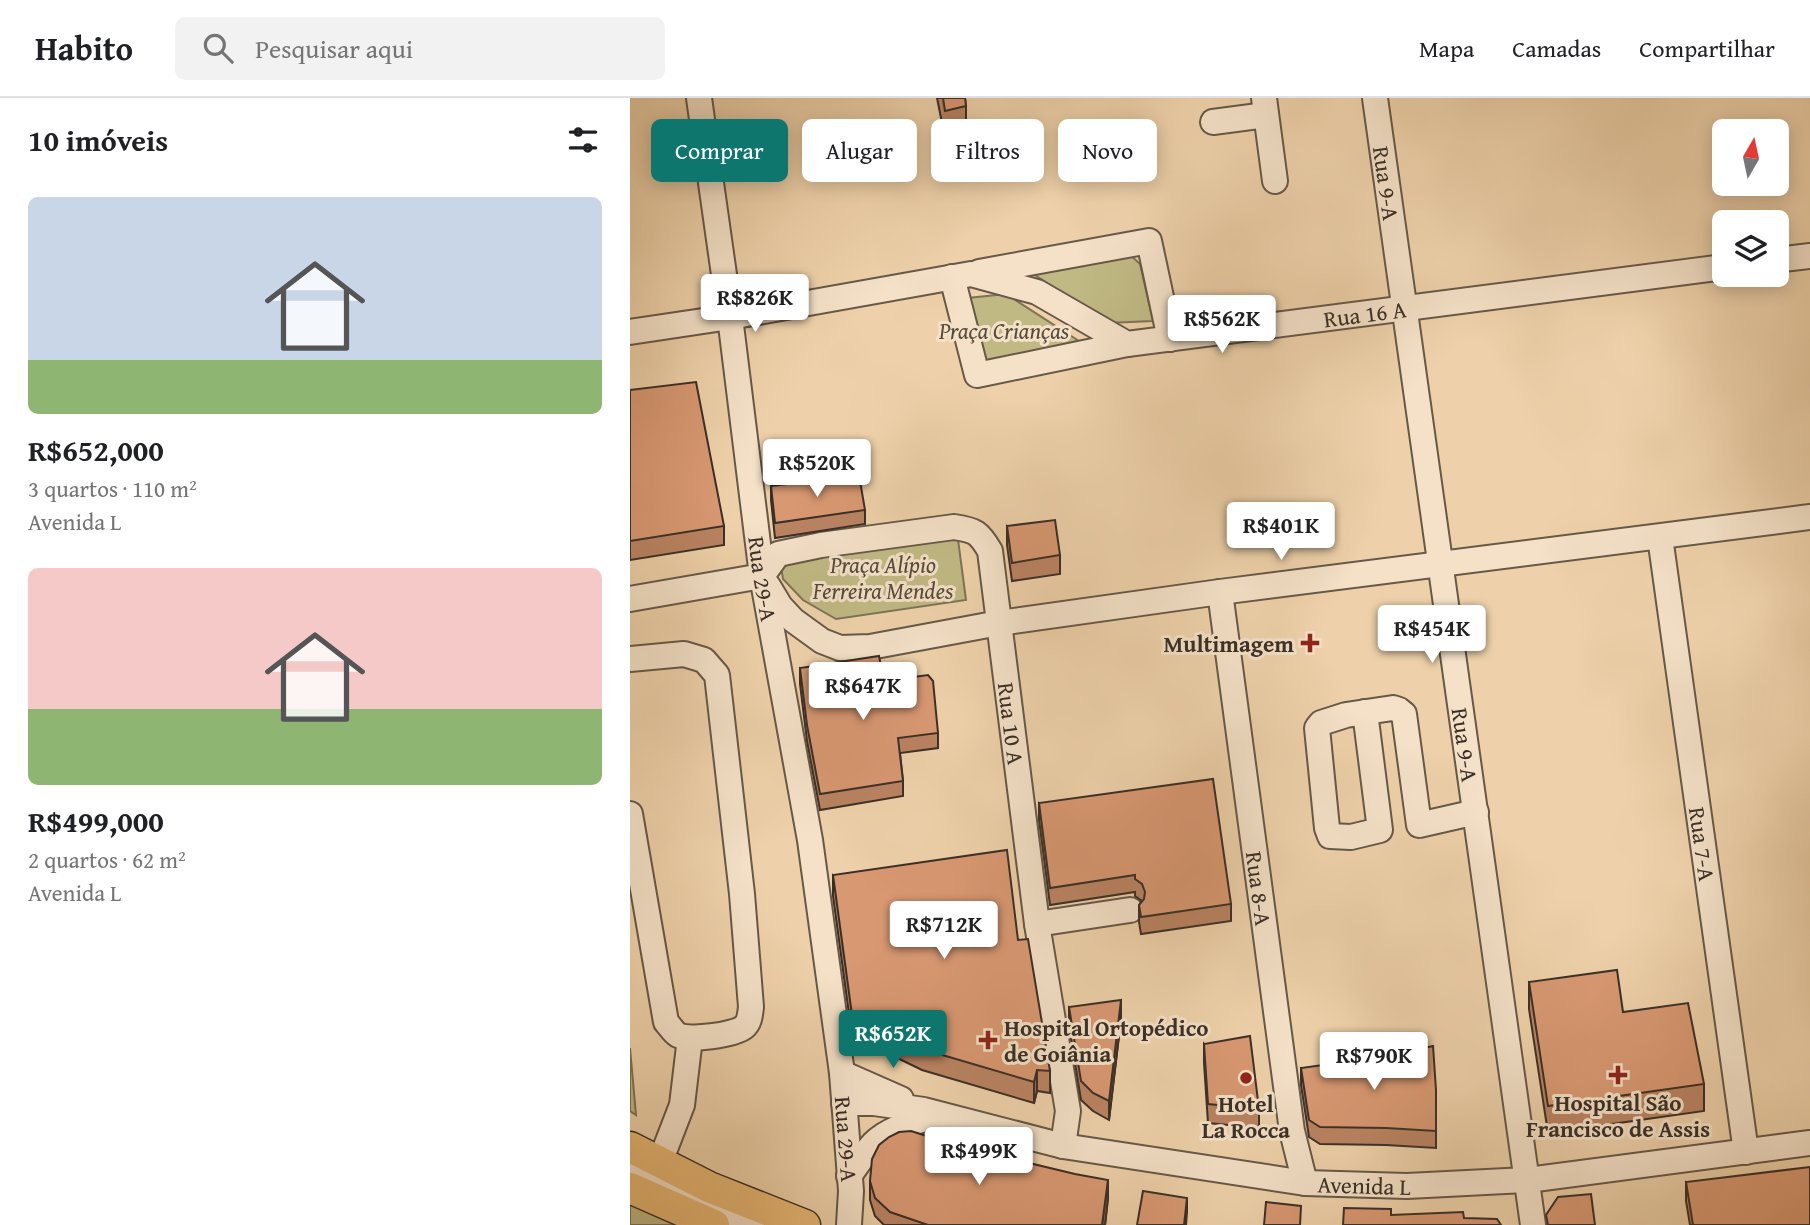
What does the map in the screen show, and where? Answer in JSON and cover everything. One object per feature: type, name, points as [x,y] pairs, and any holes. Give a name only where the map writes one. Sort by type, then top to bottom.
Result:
[{"type":"main road","points":[[630,1147],[709,1187],[805,1225]]},
{"type":"main road","points":[[630,1188],[714,1225]]},
{"type":"street","name":"Rua 29-A","points":[[699,98],[730,317],[762,576],[810,840],[842,1073],[851,1205],[849,1225]]},
{"type":"street","name":"Rua 9-A","points":[[1378,98],[1533,1225]]},
{"type":"street","points":[[1213,122],[1265,107],[1275,181]]},
{"type":"street","points":[[630,332],[730,317],[1149,241],[1170,339]]},
{"type":"street","points":[[1789,258],[1810,256]]},
{"type":"street","name":"Rua 16 A","points":[[962,276],[976,375],[1127,344],[1712,269]]},
{"type":"street","points":[[962,276],[1037,292],[1127,344]]},
{"type":"street","points":[[630,599],[762,576],[780,606],[793,620],[822,641],[840,648],[870,648],[999,623],[1220,592],[1810,517]]},
{"type":"street","name":"Rua 10 A","points":[[762,576],[778,554],[847,541],[954,527],[969,529],[981,535],[990,551],[1037,924],[1068,1111],[1063,1146]]},
{"type":"street","name":"Rua 7-A","points":[[1660,537],[1746,1152]]},
{"type":"street","name":"Rua 8-A","points":[[1220,592],[1292,1131],[1305,1183]]},
{"type":"street","points":[[630,659],[684,654],[704,660],[717,676],[742,894],[751,1007],[746,1026],[735,1032],[690,1038],[676,1034],[666,1022],[630,814]]},
{"type":"street","points":[[1425,824],[1404,714],[1393,708],[1321,723],[1317,728],[1327,828],[1331,836],[1351,837],[1380,830],[1477,820]]},
{"type":"street","points":[[1365,712],[1380,830]]},
{"type":"street","points":[[1037,924],[1130,910]]},
{"type":"street","points":[[660,1162],[682,1105],[690,1038]]},
{"type":"street","name":"Avenida L","points":[[842,1073],[933,1112]]},
{"type":"street","name":"Avenida L","points":[[844,1103],[874,1103],[933,1112],[1063,1146],[1305,1183],[1407,1186],[1528,1180],[1810,1143]]},
{"type":"street","points":[[849,1175],[873,1144],[883,1136],[933,1112]]},
{"type":"street","points":[[630,1168],[757,1225]]},
{"type":"green space","name":"Praça Crianças","points":[[1127,252],[1140,264],[1153,321],[1107,323],[1026,269]]},
{"type":"green space","name":"Praça Crianças","points":[[1006,294],[1093,350],[979,364],[968,298]]},
{"type":"green space","name":"Praça Alípio Ferreira Mendes","points":[[957,532],[966,600],[836,619],[803,600],[783,579],[779,555]]},
{"type":"green space","points":[[630,1048],[636,1115],[630,1111]]},
{"type":"green space","points":[[630,1204],[679,1225],[630,1225]]},
{"type":"building","points":[[943,98],[965,98],[966,106],[945,111]]},
{"type":"building","points":[[696,382],[724,526],[630,541],[630,390]]},
{"type":"building","points":[[859,475],[865,510],[775,523],[771,486]]},
{"type":"building","points":[[1055,520],[1060,555],[1012,563],[1007,526]]},
{"type":"building","points":[[879,656],[884,681],[928,675],[933,681],[938,733],[898,738],[903,781],[820,794],[800,668]]},
{"type":"building","points":[[1213,779],[1231,904],[1141,917],[1139,905],[1145,892],[1135,875],[1050,888],[1039,803]]},
{"type":"building","points":[[1007,850],[1018,940],[1028,939],[1050,1071],[1037,1070],[1034,1082],[922,1049],[852,1015],[833,875]]},
{"type":"building","name":"Hospital São Francisco de Assis","points":[[1617,970],[1623,1012],[1688,1003],[1704,1084],[1548,1106],[1529,982]]},
{"type":"building","points":[[1121,1000],[1109,1101],[1093,1093],[1081,1081],[1069,1007]]},
{"type":"building","points":[[1250,1036],[1259,1109],[1208,1104],[1204,1044]]},
{"type":"building","points":[[1433,1046],[1436,1131],[1320,1127],[1309,1120],[1301,1068],[1388,1056]]},
{"type":"building","points":[[911,1131],[958,1146],[1108,1180],[1102,1225],[928,1225],[890,1212],[875,1198],[870,1181],[872,1159],[879,1145],[889,1137],[899,1132]]},
{"type":"building","points":[[1810,1167],[1810,1225],[1693,1225],[1686,1182]]},
{"type":"building","points":[[1143,1191],[1187,1198],[1184,1225],[1137,1225]]},
{"type":"building","points":[[1591,1194],[1595,1225],[1548,1225],[1546,1215],[1558,1197]]},
{"type":"building","points":[[1266,1202],[1301,1206],[1300,1225],[1264,1225]]},
{"type":"building","points":[[1344,1208],[1391,1209],[1391,1215],[1463,1212],[1464,1218],[1497,1219],[1501,1225],[1343,1225]]},
{"type":"place","name":"Multimagem","points":[[1310,643]]},
{"type":"place","name":"Hospital Ortopédico de Goiânia","points":[[988,1040]]},
{"type":"place","name":"Hospital São Francisco de Assis","points":[[1618,1075]]},
{"type":"place","name":"Hotel La Rocca","points":[[1246,1078]]}]
